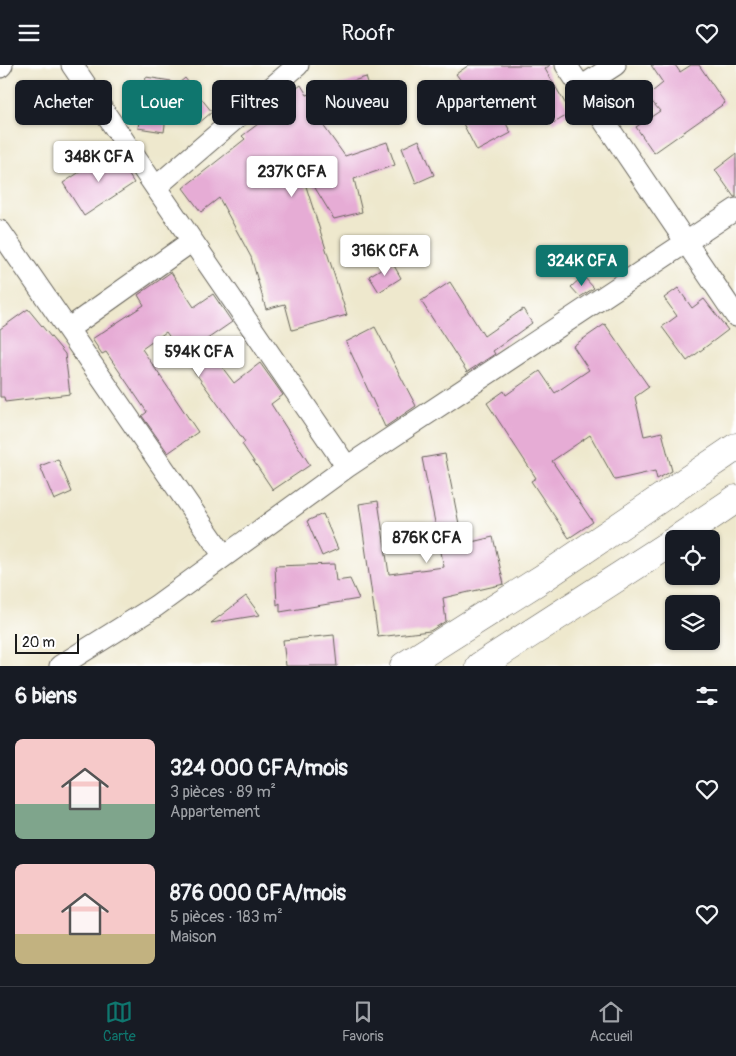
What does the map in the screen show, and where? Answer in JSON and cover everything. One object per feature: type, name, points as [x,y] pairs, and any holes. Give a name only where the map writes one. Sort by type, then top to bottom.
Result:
[{"type":"highway","points":[[404,666],[546,576],[736,447]]},
{"type":"highway","points":[[690,530],[736,499]]},
{"type":"highway","points":[[480,666],[665,546]]},
{"type":"street","points":[[72,65],[347,467]]},
{"type":"street","points":[[156,187],[298,65]]},
{"type":"street","points":[[566,65],[576,80]]},
{"type":"street","points":[[592,80],[615,65]]},
{"type":"street","points":[[607,125],[736,316]]},
{"type":"street","points":[[60,666],[156,606],[347,467],[685,241],[736,209]]},
{"type":"street","points":[[0,231],[224,556]]},
{"type":"street","points":[[68,329],[192,241]]},
{"type":"building","points":[[469,65],[550,65],[545,69],[552,80],[460,80],[456,74]]},
{"type":"building","points":[[651,65],[675,65],[680,72],[691,65],[699,65],[725,103],[654,153],[636,127],[639,125],[653,125],[653,116],[660,111],[653,103],[653,91],[663,83]]},
{"type":"building","points":[[146,77],[165,80],[146,80]]},
{"type":"building","points":[[366,77],[367,80],[356,80]]},
{"type":"building","points":[[301,85],[306,93],[306,125],[323,125],[345,156],[387,142],[395,165],[354,179],[362,212],[334,219],[309,178],[304,180],[347,315],[292,330],[285,304],[266,309],[251,257],[219,198],[201,212],[183,188],[245,139],[242,136],[257,125],[296,125],[296,89]]},
{"type":"building","points":[[555,86],[565,103],[565,117],[555,122]]},
{"type":"building","points":[[202,99],[212,112],[202,120]]},
{"type":"building","points":[[138,125],[165,125],[164,132],[138,128]]},
{"type":"building","points":[[464,125],[507,125],[511,133],[477,151]]},
{"type":"building","points":[[419,140],[434,175],[416,183],[402,148]]},
{"type":"building","points":[[113,150],[134,183],[84,216],[63,183]]},
{"type":"building","points":[[736,154],[736,197],[734,197],[715,170]]},
{"type":"building","points":[[392,262],[401,278],[379,292],[369,276]]},
{"type":"building","points":[[171,272],[194,307],[213,294],[232,322],[203,342],[234,383],[260,363],[283,395],[271,404],[310,465],[273,490],[242,444],[245,442],[166,332],[142,349],[198,432],[168,453],[142,416],[147,412],[106,352],[102,354],[92,339],[144,305],[138,295]]},
{"type":"building","points":[[583,276],[594,288],[580,297],[571,287]]},
{"type":"building","points":[[450,282],[484,336],[523,309],[532,323],[493,351],[495,354],[467,372],[421,301]]},
{"type":"building","points":[[678,288],[692,308],[704,299],[728,330],[687,361],[662,327],[677,316],[664,298]]},
{"type":"building","points":[[28,309],[65,354],[70,394],[5,402],[4,397],[0,397],[0,329]]},
{"type":"building","points":[[605,324],[649,387],[635,397],[644,436],[662,432],[672,471],[657,479],[655,471],[615,480],[590,435],[552,461],[593,522],[569,538],[531,481],[536,478],[487,403],[504,391],[506,395],[540,371],[555,393],[589,370],[573,346]]},
{"type":"building","points":[[375,327],[416,406],[385,427],[346,342]]},
{"type":"building","points":[[445,454],[463,544],[493,537],[504,584],[443,598],[446,621],[430,631],[378,637],[359,504],[378,501],[389,574],[444,567],[422,458]]},
{"type":"building","points":[[58,459],[72,492],[54,500],[40,466]]},
{"type":"building","points":[[323,514],[338,549],[322,556],[307,521]]},
{"type":"building","points":[[334,564],[336,581],[350,579],[359,599],[280,612],[280,603],[277,605],[275,566]]},
{"type":"building","points":[[246,596],[260,615],[211,623]]},
{"type":"building","points":[[334,635],[337,666],[286,666],[283,640]]}]
